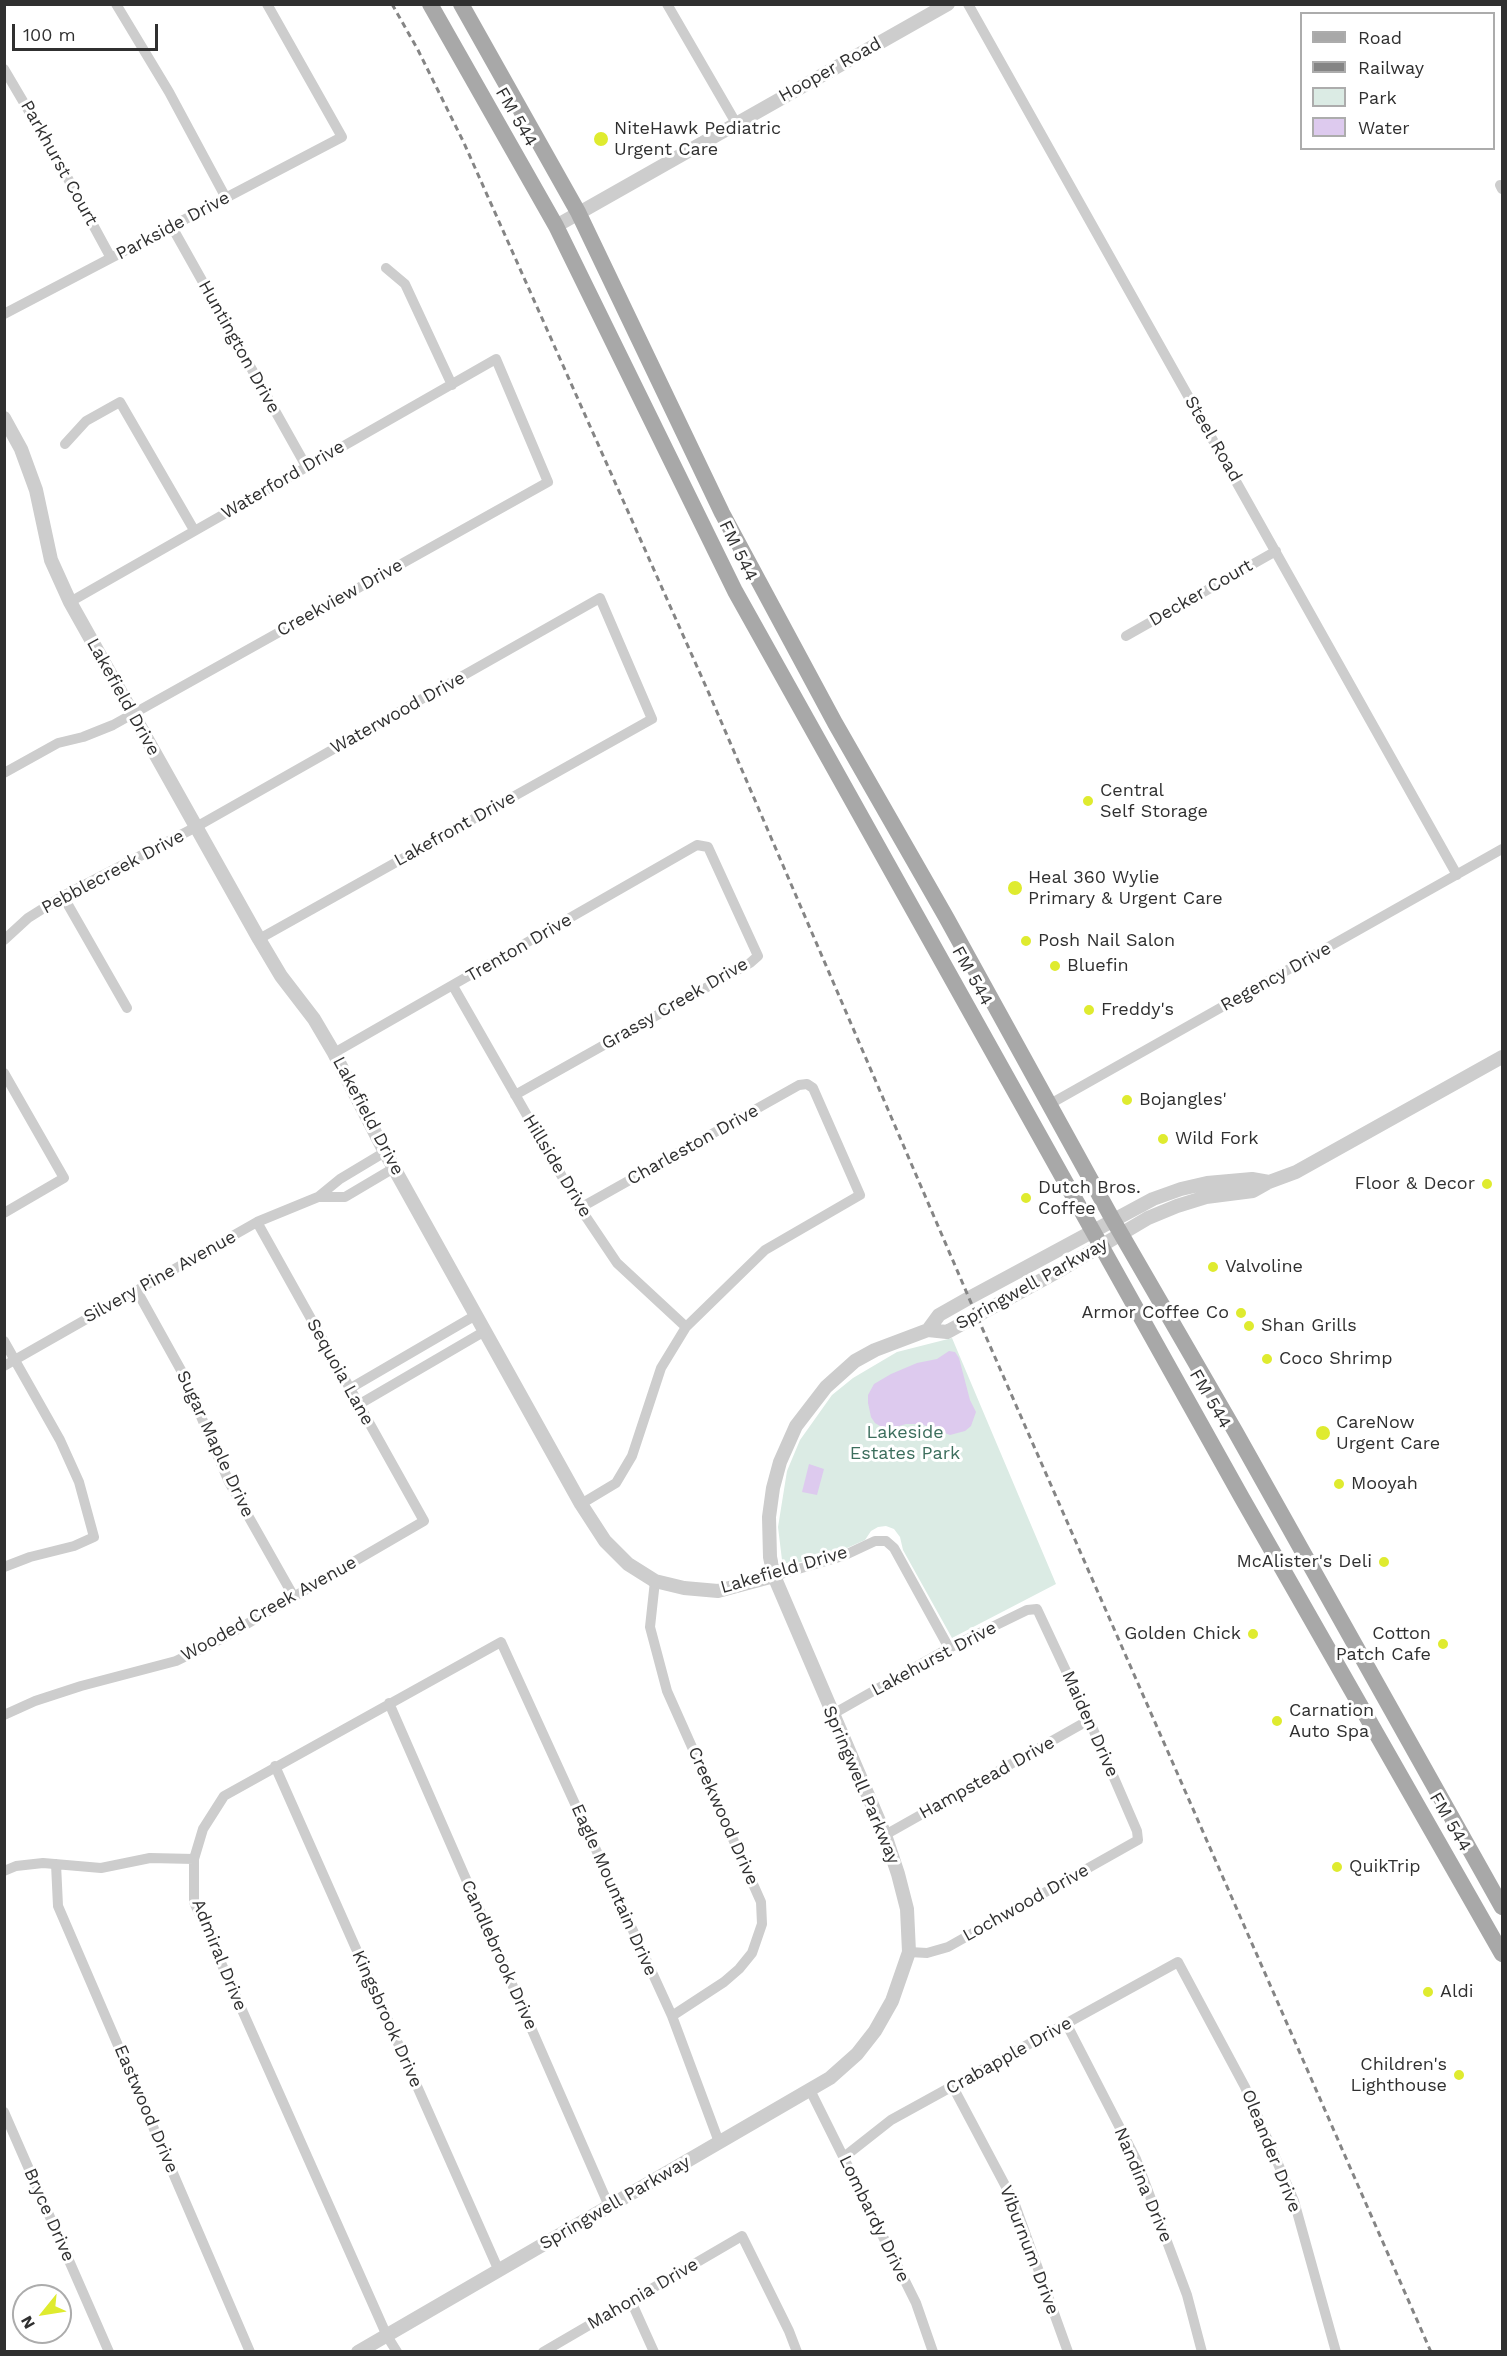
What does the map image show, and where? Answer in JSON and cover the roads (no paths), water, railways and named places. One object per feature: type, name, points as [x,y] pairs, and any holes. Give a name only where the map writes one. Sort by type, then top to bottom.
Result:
[{"type":"main road","name":"FM 544","points":[[460,4],[578,212],[722,513],[835,723],[1117,1227],[1235,1431],[1503,1907]]},
{"type":"main road","name":"FM 544","points":[[431,5],[556,226],[735,591],[1101,1246],[1503,1954]]},
{"type":"main road","points":[[609,330],[624,345],[644,383],[653,392],[663,391]]},
{"type":"main road","points":[[832,764],[850,777],[872,815],[887,828],[894,826]]},
{"type":"main road","points":[[963,1001],[985,988]]},
{"type":"main road","points":[[1213,1444],[1235,1431]]},
{"type":"main road","points":[[1327,1646],[1349,1633]]},
{"type":"main road","points":[[1451,1863],[1472,1853]]},
{"type":"street","points":[[116,4],[169,92],[226,198]]},
{"type":"street","name":"Parkside Drive","points":[[4,314],[342,137],[267,4]]},
{"type":"street","points":[[667,4],[736,123]]},
{"type":"street","name":"Hooper Road","points":[[556,226],[948,4]]},
{"type":"street","name":"Steel Road","points":[[969,4],[1457,875]]},
{"type":"street","name":"Parkhurst Court","points":[[4,69],[60,164],[111,258]]},
{"type":"street","name":"Huntington Drive","points":[[172,227],[306,466]]},
{"type":"street","points":[[386,268],[405,284],[452,385]]},
{"type":"street","name":"Waterford Drive","points":[[70,602],[496,359],[548,482]]},
{"type":"street","points":[[65,444],[86,421],[120,402],[194,530]]},
{"type":"street","name":"Lakefield Drive","points":[[4,418],[21,449],[36,490],[51,560],[70,602],[258,939],[281,976],[314,1019],[334,1053],[385,1152],[581,1504],[605,1540],[628,1564],[655,1581],[684,1588],[718,1591],[843,1556],[875,1541],[886,1541],[891,1544],[897,1554],[949,1648]]},
{"type":"street","name":"Creekview Drive","points":[[4,773],[58,743],[83,737],[113,725],[548,482]]},
{"type":"street","name":"Decker Court","points":[[1126,636],[1276,550]]},
{"type":"street","name":"Waterwood Drive","points":[[196,827],[600,598],[652,719]]},
{"type":"street","name":"Lakefront Drive","points":[[258,939],[652,719]]},
{"type":"street","name":"Pebblecreek Drive","points":[[4,940],[28,918],[63,896],[196,827]]},
{"type":"street","name":"Trenton Drive","points":[[334,1053],[697,845],[704,845]]},
{"type":"street","name":"Grassy Creek Drive","points":[[515,1095],[750,963],[758,956],[708,847],[704,845]]},
{"type":"street","name":"Regency Drive","points":[[1050,1104],[1503,849]]},
{"type":"street","points":[[63,896],[126,1008]]},
{"type":"street","name":"Hillside Drive","points":[[453,986],[580,1209],[617,1263],[686,1327]]},
{"type":"street","name":"Springwell Parkway","points":[[358,2352],[810,2090],[837,2072],[857,2054],[876,2031],[892,2001],[909,1952],[907,1909],[885,1835],[774,1576],[769,1538],[773,1488],[780,1462],[796,1426],[826,1387],[855,1361],[885,1345],[927,1330],[947,1332],[1101,1246],[1117,1227],[1153,1199],[1207,1183],[1252,1179],[1269,1182],[1296,1172],[1503,1057]]},
{"type":"street","points":[[4,1073],[64,1178],[4,1213]]},
{"type":"street","name":"Charleston Drive","points":[[580,1209],[799,1084],[807,1084],[813,1088],[860,1195],[765,1250],[686,1327]]},
{"type":"street","name":"Silvery Pine Avenue","points":[[9,1363],[257,1222],[318,1197],[340,1179],[385,1152]]},
{"type":"street","name":"Silvery Pine Avenue","points":[[318,1197],[345,1197],[394,1168]]},
{"type":"street","name":"Sequoia Lane","points":[[257,1222],[424,1521]]},
{"type":"street","name":"Springwell Parkway","points":[[927,1330],[939,1315],[993,1285],[1093,1231],[1117,1227]]},
{"type":"street","points":[[993,1285],[1003,1302]]},
{"type":"street","name":"Sugar Maple Drive","points":[[137,1291],[182,1372],[229,1482],[294,1597]]},
{"type":"street","points":[[349,1389],[476,1315]]},
{"type":"street","points":[[581,1504],[616,1483],[632,1456],[661,1368],[686,1327]]},
{"type":"street","points":[[358,1405],[485,1331]]},
{"type":"street","points":[[4,1341],[9,1363],[60,1440],[75,1471],[94,1537],[74,1546],[30,1557],[4,1567]]},
{"type":"street","name":"Wooded Creek Avenue","points":[[4,1715],[35,1701],[81,1686],[176,1661],[221,1639],[424,1521]]},
{"type":"street","name":"Creekwood Drive","points":[[655,1581],[650,1627],[667,1691],[761,1902],[762,1924],[752,1953],[739,1969],[724,1982],[672,2016]]},
{"type":"street","name":"Lakehurst Drive","points":[[833,1714],[949,1648],[1027,1610],[1037,1609]]},
{"type":"street","name":"Maiden Drive","points":[[1037,1609],[1089,1720],[1137,1831],[1138,1840]]},
{"type":"street","name":"Eagle Mountain Drive","points":[[501,1642],[672,2016],[719,2142]]},
{"type":"street","name":"Admiral Drive","points":[[397,2352],[387,2336],[194,1902],[194,1859],[203,1828],[224,1796],[501,1642]]},
{"type":"street","name":"Candlebrook Drive","points":[[389,1703],[609,2206]]},
{"type":"street","name":"Hampstead Drive","points":[[885,1835],[1089,1720]]},
{"type":"street","name":"Kingsbrook Drive","points":[[275,1766],[499,2271]]},
{"type":"street","name":"Lochwood Drive","points":[[909,1952],[927,1953],[948,1947],[1138,1840]]},
{"type":"street","points":[[4,1871],[16,1866],[56,1864],[101,1868],[150,1858],[194,1859]]},
{"type":"street","name":"Eastwood Drive","points":[[56,1864],[58,1906],[250,2352]]},
{"type":"street","name":"Crabapple Drive","points":[[844,2157],[891,2120],[1178,1962]]},
{"type":"street","name":"Oleander Drive","points":[[1178,1962],[1245,2087],[1294,2201],[1336,2352]]},
{"type":"street","name":"Nandina Drive","points":[[1067,2025],[1136,2160],[1187,2295],[1202,2352]]},
{"type":"street","name":"Viburnum Drive","points":[[953,2087],[1014,2202],[1068,2352]]},
{"type":"street","name":"Lombardy Drive","points":[[810,2090],[916,2303],[933,2352]]},
{"type":"street","name":"Bryce Drive","points":[[4,2112],[109,2352]]},
{"type":"street","name":"Mahonia Drive","points":[[543,2352],[742,2236],[797,2352]]},
{"type":"street","points":[[631,2301],[654,2352]]},
{"type":"water","points":[[949,1351],[955,1352],[959,1358],[970,1400],[976,1412],[971,1426],[965,1431],[950,1435],[921,1424],[906,1424],[887,1430],[875,1423],[868,1403],[868,1395],[874,1384],[917,1363],[937,1359]]},
{"type":"water","points":[[809,1464],[824,1469],[817,1495],[802,1492]]},
{"type":"railway","points":[[392,4],[418,50],[464,143],[711,698],[969,1298],[1431,2352]]},
{"type":"place","name":"NiteHawk Pediatric Urgent Care","points":[[601,139]]},
{"type":"place","name":"Central Self Storage","points":[[1088,801]]},
{"type":"place","name":"Heal 360 Wylie Primary & Urgent Care","points":[[1015,888]]},
{"type":"place","name":"Posh Nail Salon","points":[[1026,941]]},
{"type":"place","name":"Bluefin","points":[[1055,966]]},
{"type":"place","name":"Freddy's","points":[[1089,1010]]},
{"type":"place","name":"Bojangles'","points":[[1127,1100]]},
{"type":"place","name":"Wild Fork","points":[[1163,1139]]},
{"type":"place","name":"Floor & Decor","points":[[1487,1184]]},
{"type":"place","name":"Dutch Bros. Coffee","points":[[1026,1198]]},
{"type":"place","name":"Valvoline","points":[[1213,1267]]},
{"type":"place","name":"Armor Coffee Co","points":[[1241,1313]]},
{"type":"place","name":"Shan Grills","points":[[1249,1326]]},
{"type":"place","name":"Coco Shrimp","points":[[1267,1359]]},
{"type":"place","name":"CareNow Urgent Care","points":[[1323,1433]]},
{"type":"place","name":"Mooyah","points":[[1339,1484]]},
{"type":"place","name":"McAlister's Deli","points":[[1384,1562]]},
{"type":"place","name":"Golden Chick","points":[[1253,1634]]},
{"type":"place","name":"Cotton Patch Cafe","points":[[1443,1644]]},
{"type":"place","name":"Carnation Auto Spa","points":[[1277,1721]]},
{"type":"place","name":"QuikTrip","points":[[1337,1867]]},
{"type":"place","name":"Aldi","points":[[1428,1992]]},
{"type":"place","name":"Children's Lighthouse","points":[[1459,2075]]},
{"type":"park label","name":"Lakeside Estates Park","points":[[905,1443]]}]
